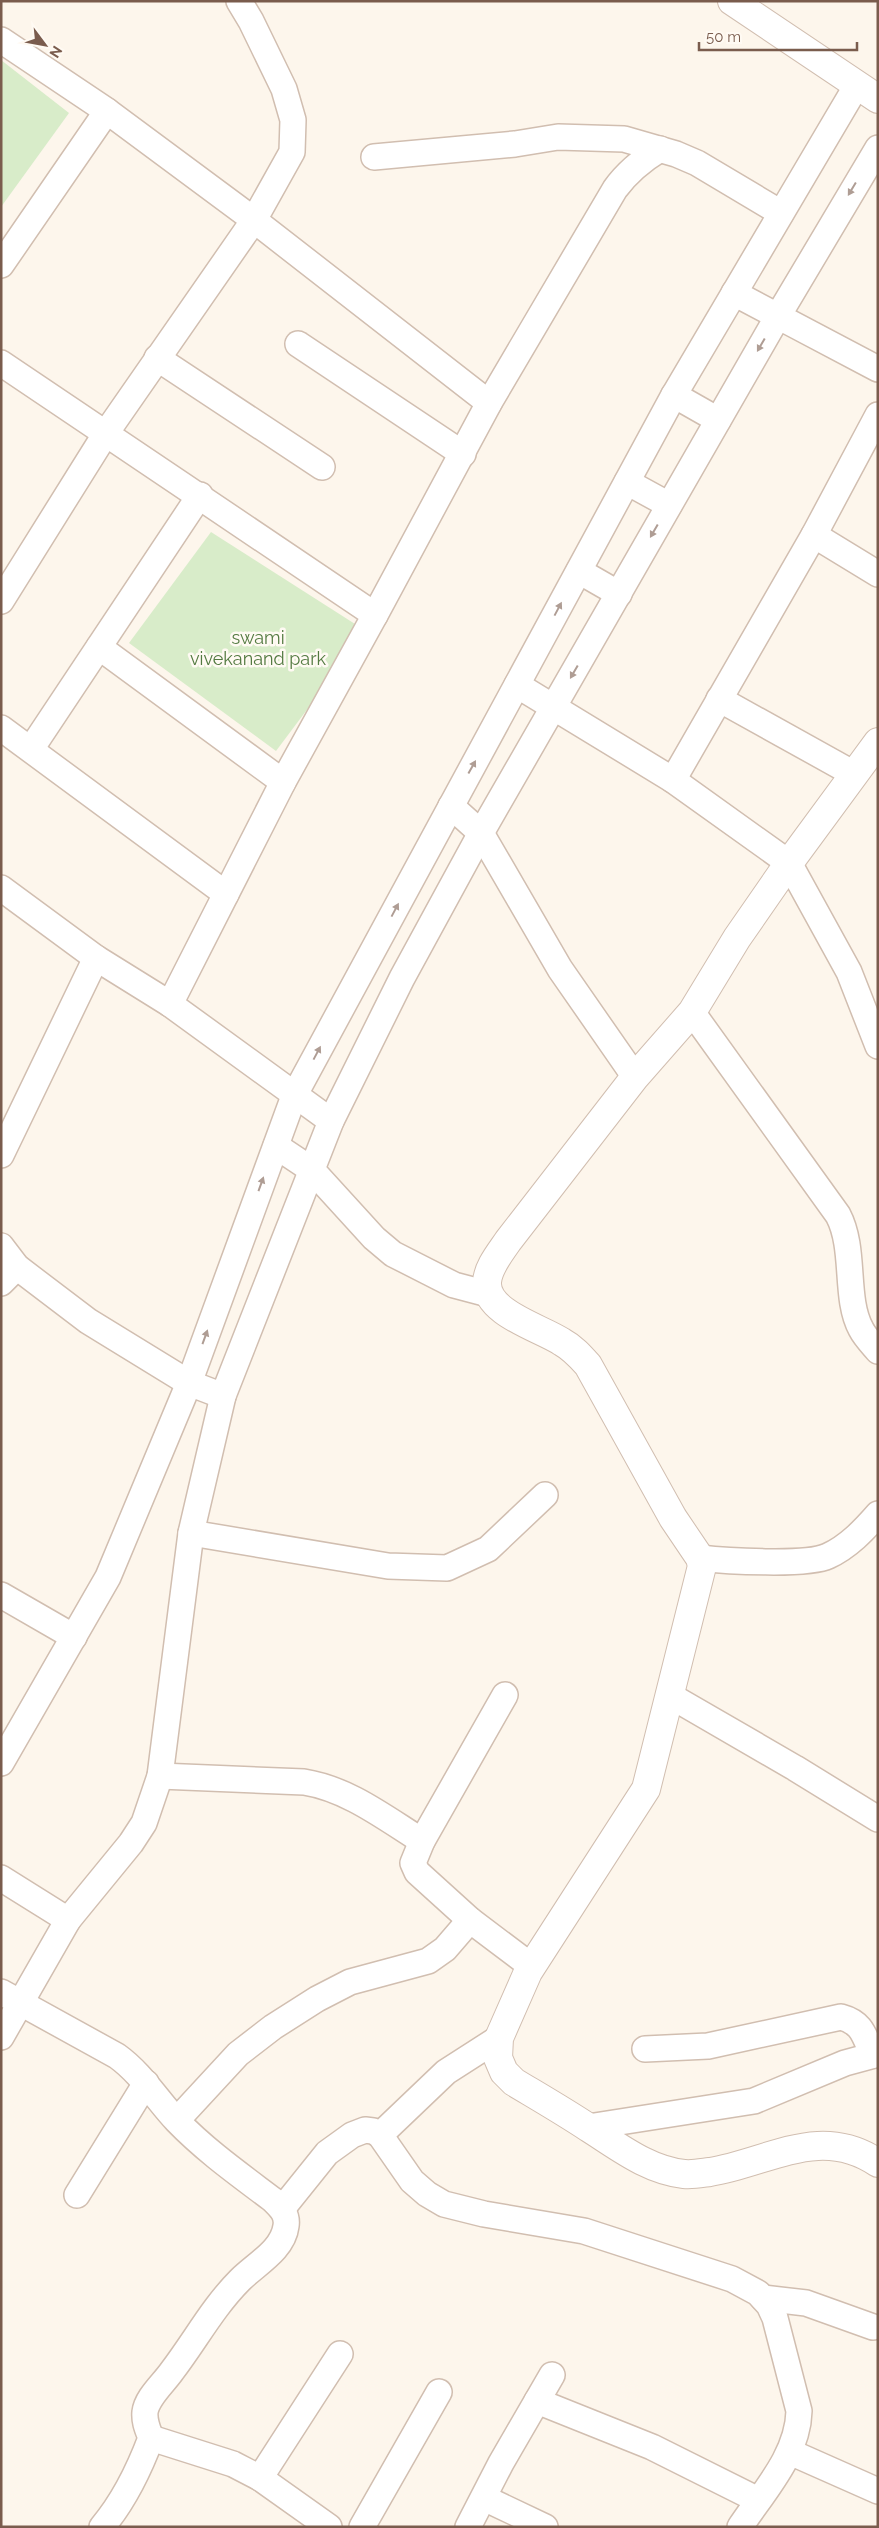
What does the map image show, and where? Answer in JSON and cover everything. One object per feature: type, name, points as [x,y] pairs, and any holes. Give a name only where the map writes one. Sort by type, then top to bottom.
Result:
[{"type":"street","points":[[1,601],[106,433],[254,220],[292,152],[293,120],[284,89],[251,21],[239,1]]},
{"type":"street","points":[[1,1763],[108,1577],[189,1383],[294,1096],[674,395],[781,213],[867,92],[732,1]]},
{"type":"street","points":[[1,40],[107,111],[254,220],[489,403]]},
{"type":"street","points":[[1,265],[107,111]]},
{"type":"street","points":[[374,157],[516,144],[558,137],[624,139],[660,149],[697,163],[781,213]]},
{"type":"street","points":[[1,2037],[11,1997],[68,1920],[131,1843],[144,1823],[160,1776],[190,1533],[223,1396],[331,1121],[402,978],[481,833],[778,316],[878,148]]},
{"type":"street","points":[[170,1004],[283,782],[489,403],[615,189],[626,174],[638,163],[660,149]]},
{"type":"street","points":[[734,294],[878,369]]},
{"type":"street","points":[[298,344],[462,454]]},
{"type":"street","points":[[157,358],[322,467]]},
{"type":"street","points":[[1,363],[200,495],[375,615]]},
{"type":"street","points":[[674,395],[718,420]]},
{"type":"street","points":[[673,780],[814,535],[878,415]]},
{"type":"street","points":[[628,482],[669,505]]},
{"type":"street","points":[[31,749],[200,495]]},
{"type":"street","points":[[814,535],[878,574]]},
{"type":"street","points":[[579,570],[619,594]]},
{"type":"street","points":[[99,647],[283,782]]},
{"type":"street","points":[[517,685],[673,780],[789,863],[849,972],[878,1046]]},
{"type":"street","points":[[719,699],[854,774]]},
{"type":"street","points":[[1,728],[226,894]]},
{"type":"street","points":[[878,742],[789,863],[737,938],[692,1012],[635,1077],[508,1241],[490,1270],[487,1282],[488,1294],[494,1303],[506,1312],[561,1340],[582,1359],[602,1387],[673,1518],[700,1558],[701,1576],[646,1789],[526,1975],[499,2038],[498,2058],[509,2077],[626,2153],[648,2164],[686,2175],[724,2170],[794,2148],[818,2144],[844,2147],[866,2155],[878,2163]]},
{"type":"street","points":[[451,806],[481,833],[560,969],[635,1077]]},
{"type":"street","points":[[1,888],[96,958],[170,1004],[294,1096],[331,1121]]},
{"type":"street","points":[[1,1155],[96,958]]},
{"type":"street","points":[[692,1012],[838,1215],[844,1226],[848,1242],[856,1315],[860,1328],[878,1350]]},
{"type":"street","points":[[276,1146],[312,1170],[374,1238],[393,1254],[454,1285],[488,1294]]},
{"type":"street","points":[[1,1246],[9,1275],[189,1383],[223,1396]]},
{"type":"street","points":[[190,1533],[388,1566],[447,1568],[488,1549],[545,1495]]},
{"type":"street","points":[[700,1558],[723,1561],[818,1560],[849,1543],[878,1514]]},
{"type":"street","points":[[1,1595],[74,1637]]},
{"type":"street","points":[[669,1694],[878,1819]]},
{"type":"street","points":[[505,1695],[422,1841],[413,1863],[417,1872],[470,1920],[526,1975]]},
{"type":"street","points":[[160,1776],[304,1782],[333,1789],[422,1841]]},
{"type":"street","points":[[1,1878],[68,1920]]},
{"type":"street","points":[[176,2120],[238,2054],[272,2027],[350,1982],[428,1961],[445,1948],[470,1920]]},
{"type":"street","points":[[11,1997],[118,2056],[146,2084],[176,2120],[212,2153],[282,2208],[286,2226],[272,2252],[242,2278],[221,2300],[172,2371],[150,2399],[145,2412],[146,2425],[151,2438],[139,2469],[102,2527]]},
{"type":"street","points":[[588,2127],[754,2101],[844,2063],[875,2055],[860,2028],[853,2020],[841,2017],[708,2046],[645,2049]]},
{"type":"street","points":[[380,2135],[446,2072],[499,2038]]},
{"type":"street","points":[[77,2195],[146,2084]]},
{"type":"street","points":[[282,2208],[318,2162],[338,2144],[366,2130],[380,2135],[412,2181],[427,2194],[444,2204],[484,2214],[584,2231],[746,2285],[769,2305],[776,2318],[799,2411],[798,2431],[790,2452],[740,2527]]},
{"type":"street","points":[[762,2298],[806,2304],[873,2327]]},
{"type":"street","points":[[260,2478],[340,2354]]},
{"type":"street","points":[[468,2527],[552,2375]]},
{"type":"street","points":[[362,2527],[439,2392]]},
{"type":"street","points":[[537,2401],[652,2447],[758,2500]]},
{"type":"street","points":[[151,2438],[218,2457],[260,2478],[329,2527]]},
{"type":"street","points":[[790,2452],[878,2491]]},
{"type":"street","points":[[484,2498],[545,2527]]},
{"type":"green space","points":[[1,60],[69,113],[1,207]]},
{"type":"green space","name":"swami vivekanand park","points":[[211,532],[366,631],[276,751],[129,643]]}]
